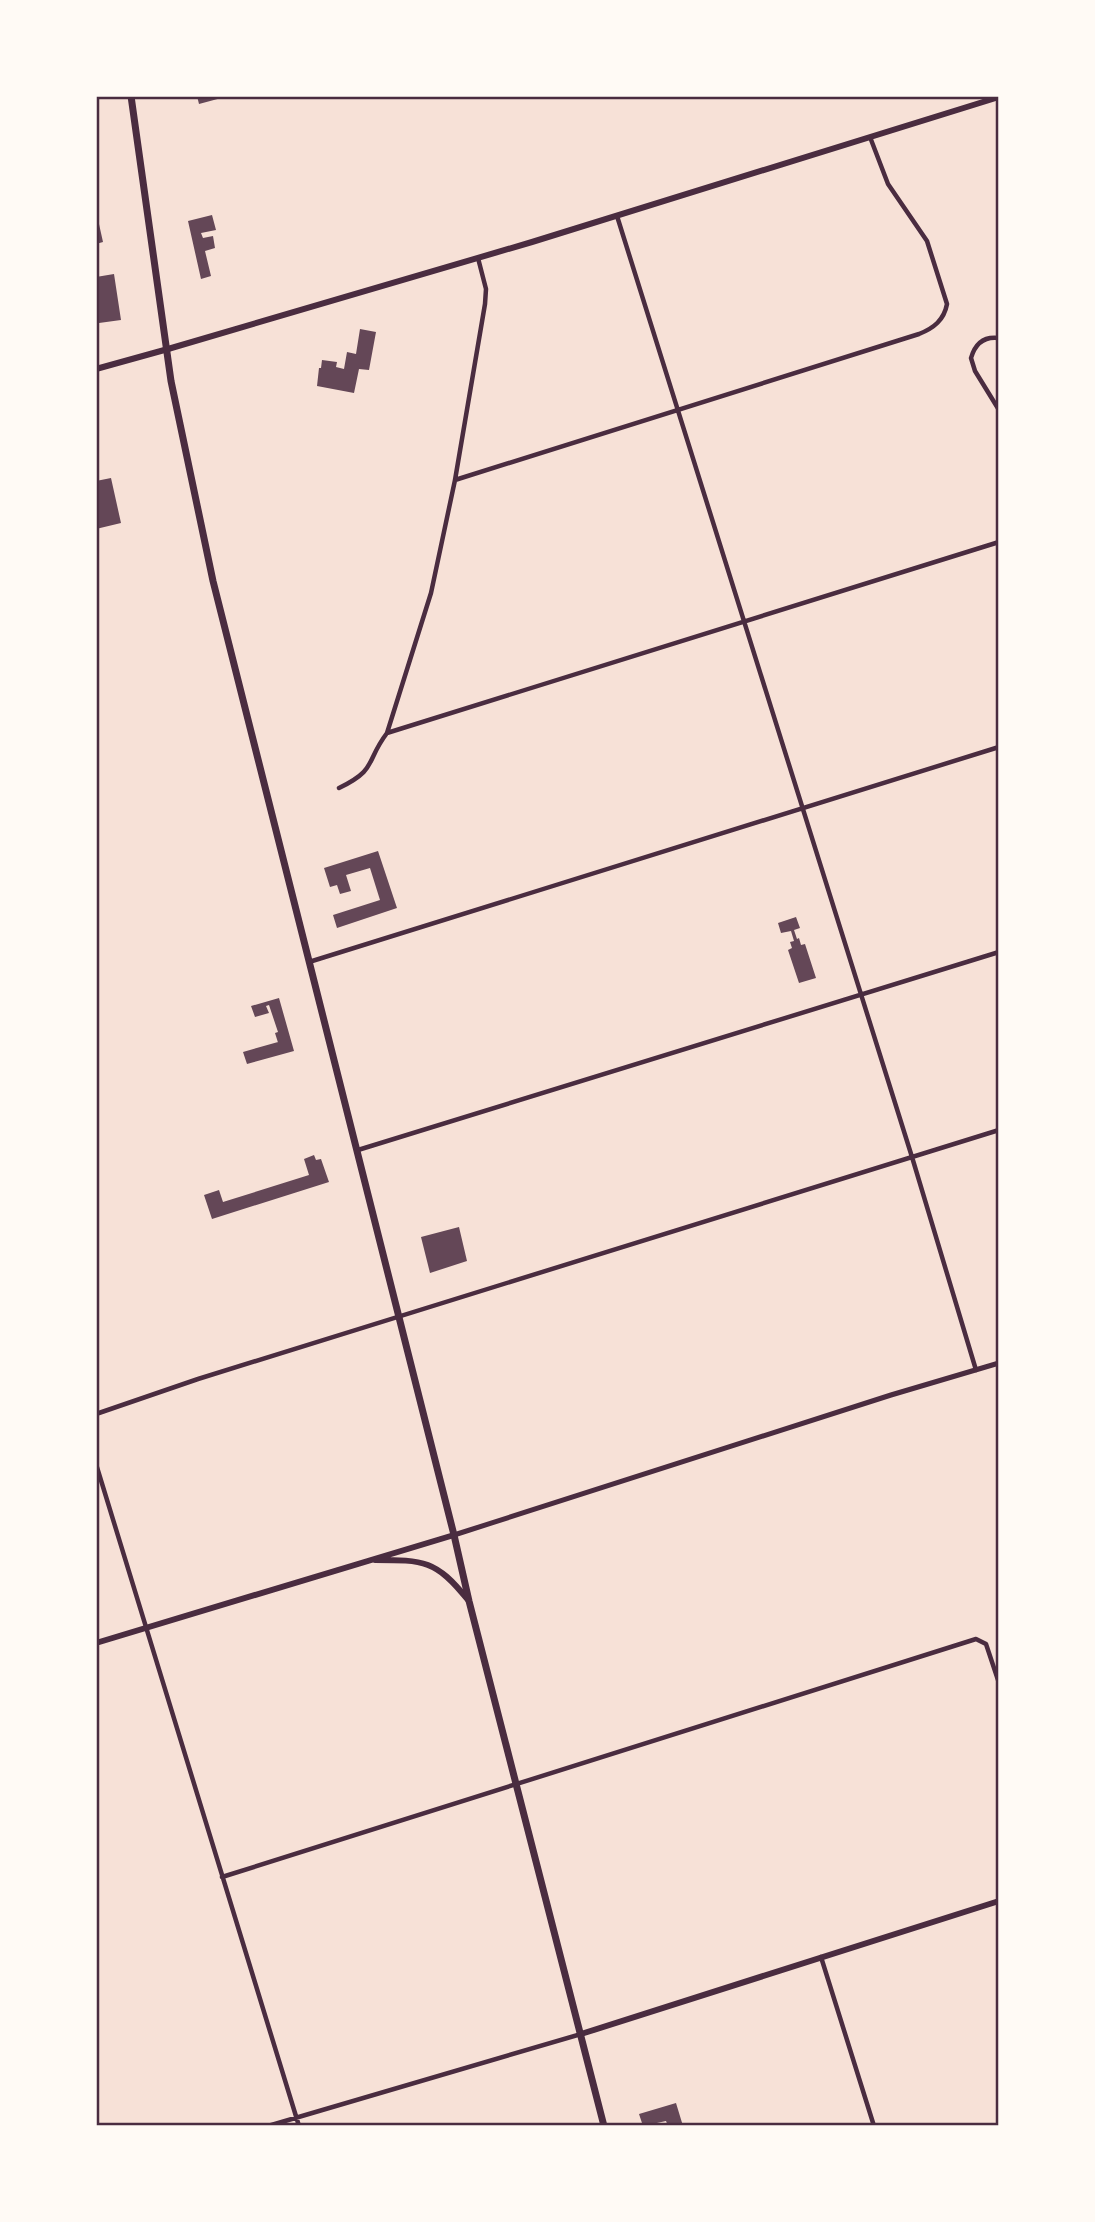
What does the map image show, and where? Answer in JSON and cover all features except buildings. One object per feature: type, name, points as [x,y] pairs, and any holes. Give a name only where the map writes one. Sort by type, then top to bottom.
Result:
[{"type":"highway","points":[[131,96],[171,380],[213,581],[454,1535],[468,1601],[604,2126]]},
{"type":"main road","points":[[96,369],[478,258],[999,97]]},
{"type":"main road","points":[[96,1643],[454,1535]]},
{"type":"main road","points":[[366,1560],[420,1561],[435,1567],[452,1580],[468,1601]]},
{"type":"main road","points":[[581,2034],[999,1900]]},
{"type":"street","points":[[455,480],[930,330],[941,320],[947,304],[930,247],[888,184],[870,137]]},
{"type":"street","points":[[617,216],[912,1157],[976,1370]]},
{"type":"street","points":[[339,788],[362,775],[370,766],[380,742],[387,733],[431,593],[455,480],[485,304],[485,289],[478,258]]},
{"type":"street","points":[[999,338],[983,340],[975,348],[971,358],[975,371],[999,410]]},
{"type":"street","points":[[387,733],[999,542]]},
{"type":"street","points":[[308,962],[999,747]]},
{"type":"street","points":[[356,1151],[999,952]]},
{"type":"street","points":[[96,1414],[198,1379],[999,1130]]},
{"type":"street","points":[[454,1535],[800,1423],[999,1363]]},
{"type":"street","points":[[96,1464],[299,2126]]},
{"type":"street","points":[[222,1877],[976,1639],[986,1644],[999,1683]]},
{"type":"street","points":[[821,1958],[874,2126]]},
{"type":"street","points":[[268,2126],[581,2034]]}]
